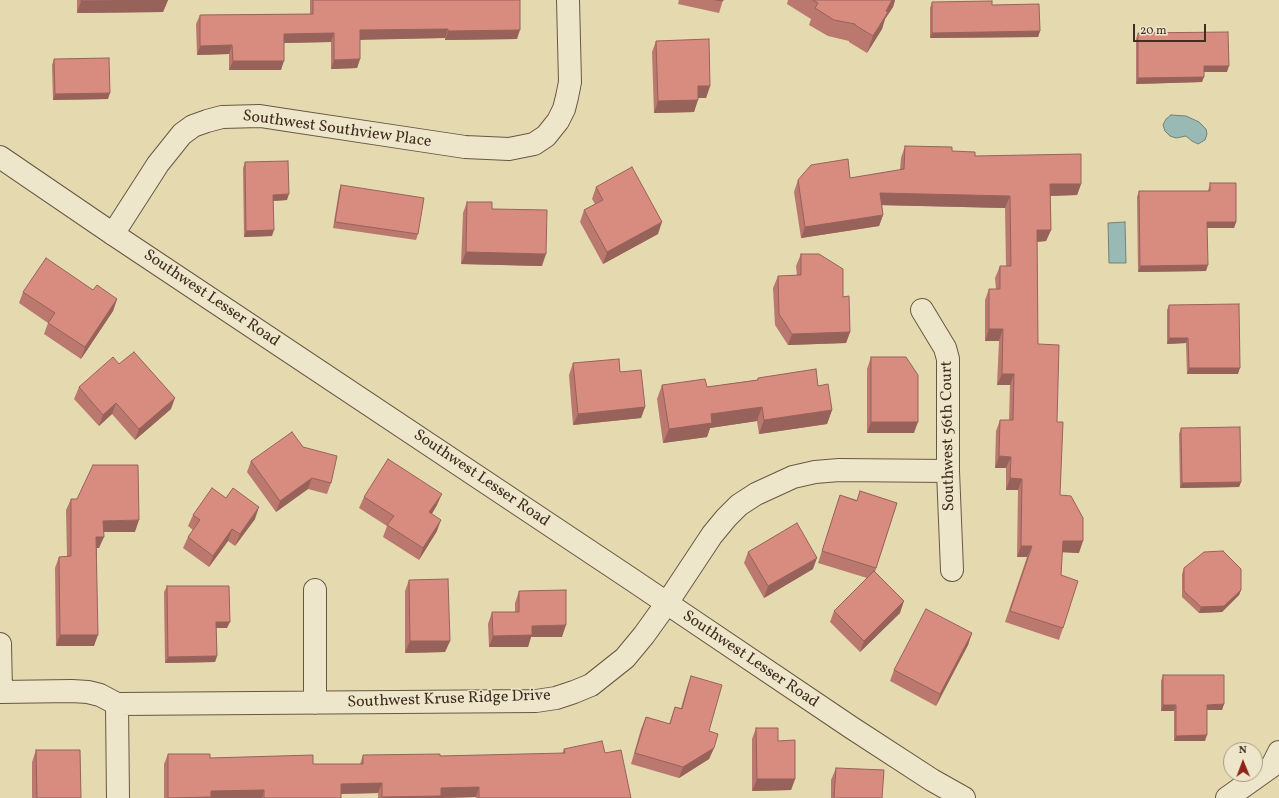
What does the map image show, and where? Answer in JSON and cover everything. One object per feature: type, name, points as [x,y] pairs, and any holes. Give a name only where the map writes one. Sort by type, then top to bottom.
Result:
[{"type":"street","name":"Southwest Southview Place","points":[[113,234],[158,164],[182,134],[193,126],[222,117],[260,116],[465,147],[509,149],[534,144],[546,136],[558,121],[564,109],[570,82],[568,0]]},
{"type":"street","name":"Southwest Lesser Road","points":[[0,157],[852,728],[932,780],[964,798]]},
{"type":"street","name":"Southwest 56th Court","points":[[922,310],[945,348],[948,359],[948,471],[952,570]]},
{"type":"street","name":"Southwest Kruse Ridge Drive","points":[[0,692],[88,692],[100,695],[117,704],[536,701],[556,698],[591,685],[625,658],[667,603],[712,535],[726,518],[750,498],[793,477],[815,472],[839,470],[948,471]]},
{"type":"street","points":[[315,590],[315,703]]},
{"type":"street","points":[[0,644],[0,692]]},
{"type":"street","points":[[117,704],[118,798]]},
{"type":"street","points":[[1227,798],[1272,766],[1279,752]]},
{"type":"water","points":[[1171,115],[1186,116],[1199,122],[1206,129],[1207,134],[1205,140],[1198,144],[1186,136],[1176,138],[1170,136],[1165,131],[1163,125],[1166,119]]},
{"type":"water","points":[[1125,222],[1126,263],[1109,263],[1108,223]]},
{"type":"building","points":[[81,0],[168,0],[81,1]]},
{"type":"building","points":[[313,0],[520,0],[520,30],[360,30],[360,59],[334,60],[334,33],[284,34],[284,61],[233,61],[232,45],[200,46],[200,15],[313,14]]},
{"type":"building","points":[[813,0],[892,0],[886,11],[888,12],[873,36],[855,24],[834,20],[815,8],[818,3]]},
{"type":"building","points":[[992,1],[992,5],[1039,4],[1040,31],[932,33],[932,2]]},
{"type":"building","points":[[1228,32],[1229,66],[1204,66],[1204,77],[1138,78],[1138,33]]},
{"type":"building","points":[[709,39],[710,86],[698,86],[698,100],[658,101],[656,41]]},
{"type":"building","points":[[109,58],[110,93],[55,94],[54,59]]},
{"type":"building","points":[[905,146],[952,147],[952,151],[975,152],[975,156],[1081,154],[1081,184],[1050,184],[1051,230],[1037,230],[1038,344],[1059,345],[1057,422],[1063,422],[1060,495],[1071,496],[1083,518],[1083,541],[1063,541],[1061,575],[1078,581],[1063,628],[1010,611],[1032,546],[1021,546],[1022,479],[1010,478],[1011,457],[999,456],[1000,420],[1013,420],[1014,374],[1002,374],[1003,329],[989,329],[989,289],[1000,289],[1000,266],[1011,266],[1010,196],[880,193],[883,215],[805,227],[798,180],[811,165],[848,159],[850,178],[904,169]]},
{"type":"building","points":[[288,161],[289,194],[273,195],[274,230],[246,231],[245,162]]},
{"type":"building","points":[[632,167],[662,222],[607,252],[584,210],[603,200],[596,187]]},
{"type":"building","points":[[1210,183],[1236,183],[1236,222],[1207,222],[1208,265],[1140,266],[1139,191],[1210,191]]},
{"type":"building","points":[[341,185],[424,198],[418,234],[335,222]]},
{"type":"building","points":[[467,202],[492,202],[492,209],[547,210],[546,254],[466,252]]},
{"type":"building","points":[[801,254],[819,254],[843,269],[843,297],[849,296],[850,332],[792,334],[779,314],[778,276],[801,275]]},
{"type":"building","points":[[46,258],[93,290],[97,285],[117,299],[85,347],[48,323],[55,313],[23,292]]},
{"type":"building","points":[[1239,304],[1240,368],[1189,368],[1188,338],[1169,338],[1169,305]]},
{"type":"building","points":[[134,352],[175,398],[139,429],[116,403],[103,415],[79,387],[113,357],[119,364]]},
{"type":"building","points":[[871,357],[906,357],[918,375],[918,422],[871,422]]},
{"type":"building","points":[[619,359],[620,372],[641,370],[645,407],[578,414],[573,363]]},
{"type":"building","points":[[816,369],[818,386],[828,384],[832,410],[764,420],[762,407],[711,414],[712,423],[669,429],[662,385],[705,379],[707,387],[758,380],[758,378]]},
{"type":"building","points":[[1240,427],[1241,482],[1182,483],[1181,428]]},
{"type":"building","points":[[292,432],[303,447],[337,456],[331,483],[312,478],[280,501],[251,461]]},
{"type":"building","points":[[388,459],[442,494],[429,512],[441,520],[423,548],[387,525],[394,516],[364,497]]},
{"type":"building","points":[[93,465],[138,465],[139,520],[103,521],[104,537],[96,537],[98,635],[60,635],[59,557],[71,556],[71,499],[77,499]]},
{"type":"building","points":[[212,488],[226,498],[233,488],[259,507],[240,534],[232,529],[213,556],[188,537],[200,520],[193,515]]},
{"type":"building","points":[[860,491],[897,503],[876,568],[822,551],[840,495],[857,501]]},
{"type":"building","points":[[797,523],[817,558],[768,586],[748,552]]},
{"type":"building","points":[[1223,551],[1241,569],[1241,590],[1224,606],[1201,607],[1184,591],[1184,568],[1204,552]]},
{"type":"building","points":[[874,571],[904,601],[864,641],[834,611]]},
{"type":"building","points":[[448,579],[450,641],[410,641],[409,580]]},
{"type":"building","points":[[167,586],[229,586],[230,622],[216,622],[217,656],[168,657]]},
{"type":"building","points":[[566,590],[566,625],[532,626],[532,635],[493,636],[492,612],[519,612],[519,591]]},
{"type":"building","points":[[926,609],[972,633],[940,694],[894,670]]},
{"type":"building","points":[[1163,675],[1224,675],[1224,704],[1207,705],[1207,735],[1176,736],[1176,705],[1163,705]]},
{"type":"building","points":[[691,676],[722,685],[709,731],[718,734],[714,748],[683,767],[635,753],[646,717],[670,724],[675,707],[682,709]]},
{"type":"building","points":[[756,728],[778,728],[778,741],[795,740],[795,779],[757,779]]},
{"type":"building","points":[[602,741],[605,753],[621,750],[631,798],[479,798],[479,787],[441,788],[441,796],[382,797],[382,783],[341,784],[341,798],[264,798],[264,790],[211,791],[211,797],[168,798],[168,754],[210,754],[210,758],[313,755],[313,764],[363,764],[363,755],[440,754],[440,756],[565,753],[564,749]]},
{"type":"building","points":[[36,750],[80,750],[81,798],[37,798]]},
{"type":"building","points":[[836,768],[884,770],[882,798],[834,798]]}]
